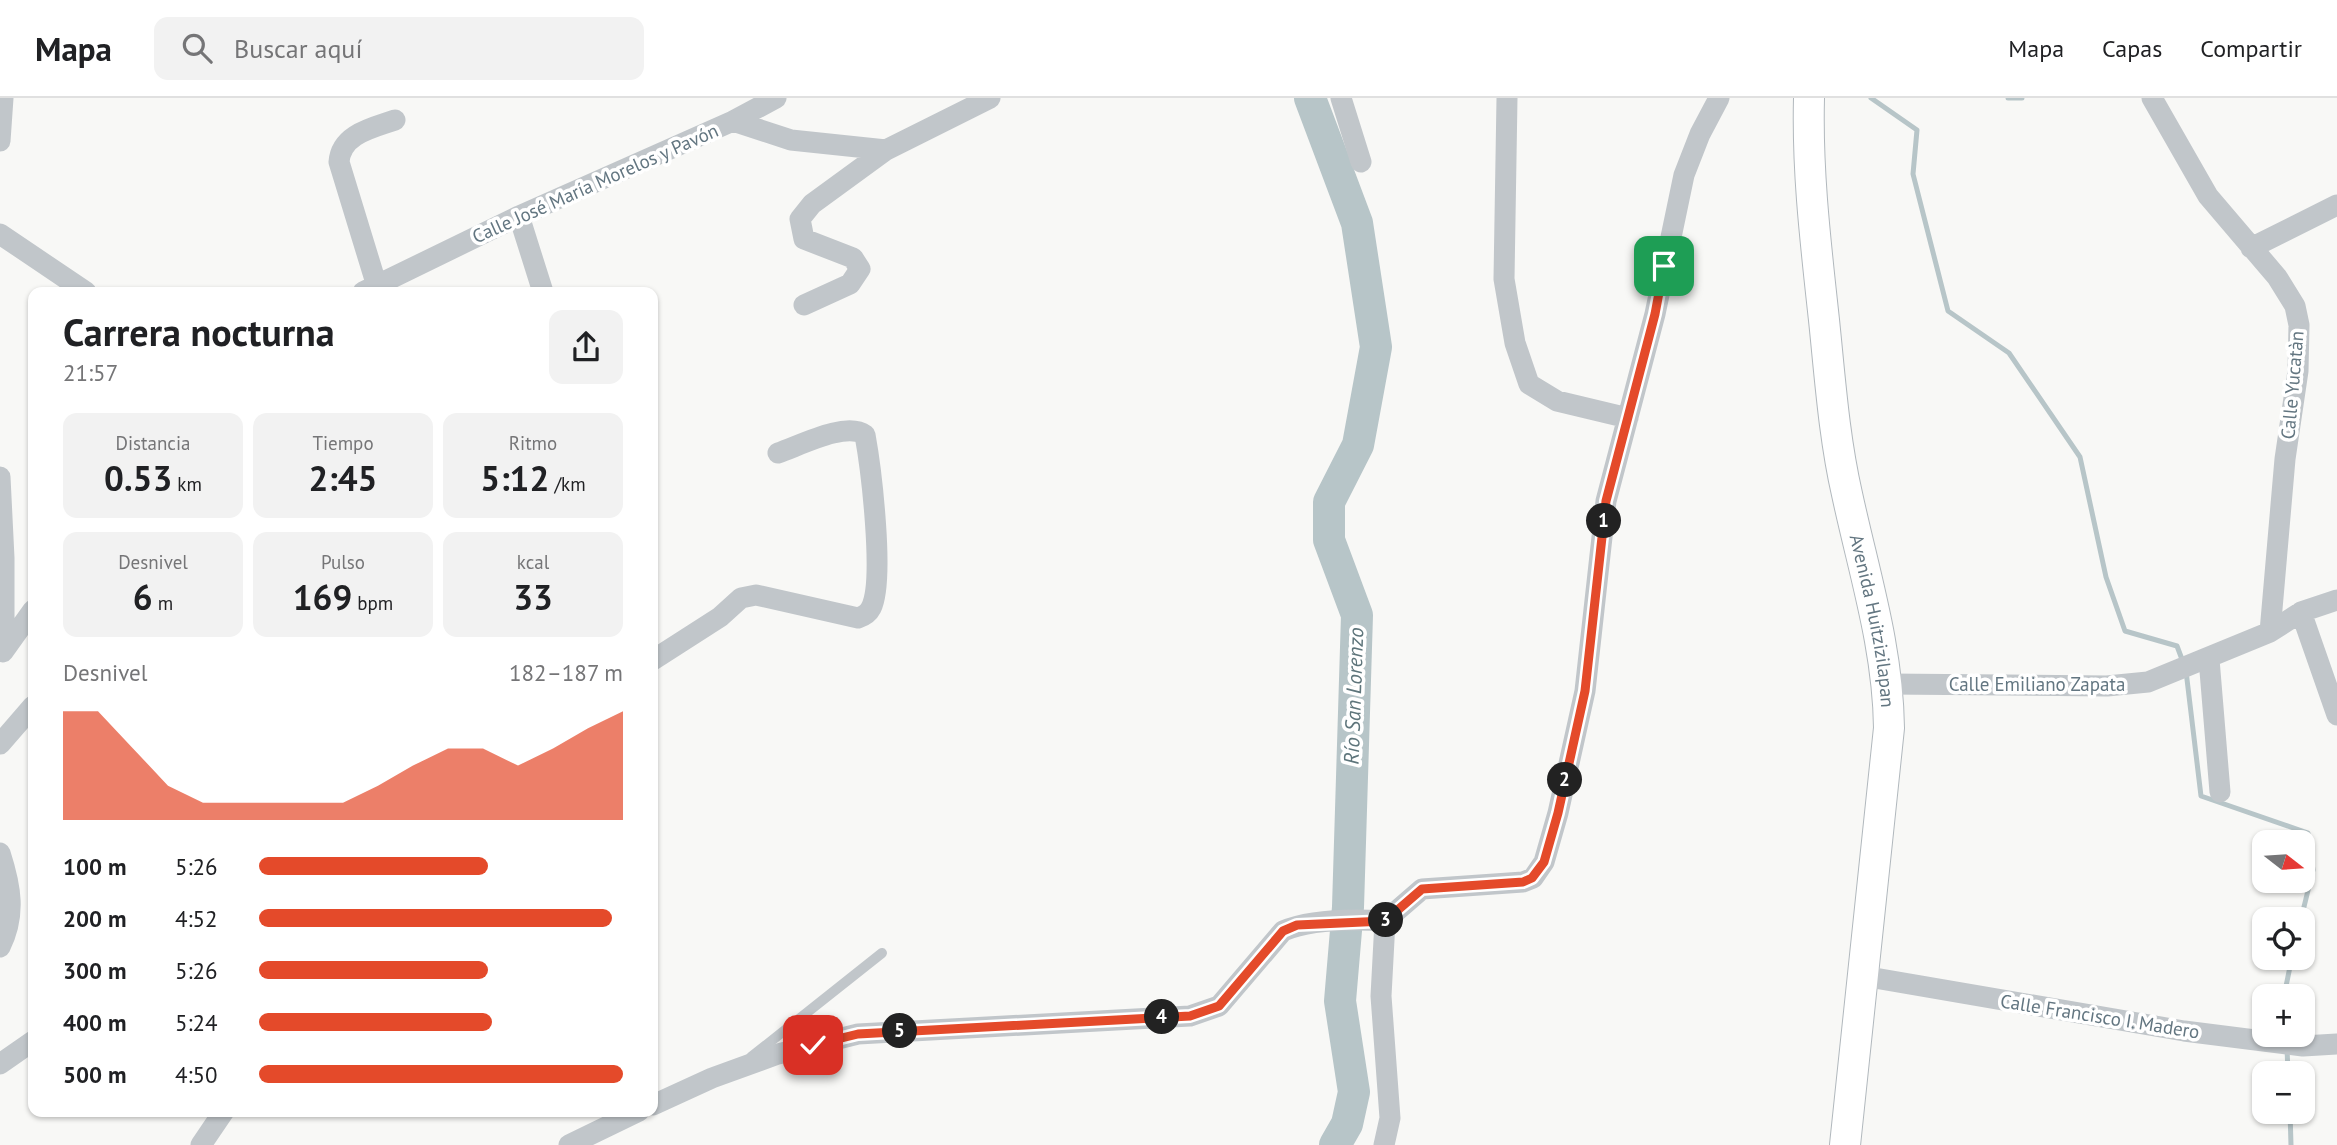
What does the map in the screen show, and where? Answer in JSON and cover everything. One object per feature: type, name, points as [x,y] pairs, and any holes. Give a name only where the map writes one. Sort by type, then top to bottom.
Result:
[{"type":"street","points":[[0,141],[3,98]]},
{"type":"street","points":[[733,121],[776,98]]},
{"type":"street","points":[[804,305],[850,284],[858,276],[860,269],[853,258],[804,239],[800,219],[811,204],[886,150],[990,98]]},
{"type":"street","points":[[1341,98],[1361,162]]},
{"type":"street","points":[[1507,98],[1504,279],[1515,343],[1528,384],[1557,401],[1629,418]]},
{"type":"street","points":[[658,1103],[734,1069],[778,1054],[858,1034],[1190,1016],[1219,1006],[1283,931],[1297,925],[1375,921],[1422,889],[1523,882],[1532,878],[1544,862],[1558,813],[1585,691],[1606,501],[1655,314],[1684,176],[1700,134],[1719,98]]},
{"type":"street","name":"Avenida Huitzizilapan","points":[[1809,98],[1813,215],[1833,413],[1846,492],[1882,638],[1888,684],[1889,728],[1845,1145]]},
{"type":"street","name":"Calle Yucatàn","points":[[2152,98],[2208,196],[2295,306],[2299,325],[2298,371],[2285,459],[2270,632]]},
{"type":"street","points":[[370,287],[339,162],[340,151],[351,138],[395,120]]},
{"type":"street","name":"Calle José María Morelos y Pavón","points":[[372,287],[519,216],[733,121],[791,141],[886,150]]},
{"type":"street","points":[[2251,248],[2337,205]]},
{"type":"street","points":[[519,216],[541,287]]},
{"type":"street","points":[[0,234],[79,287]]},
{"type":"street","points":[[658,657],[720,617],[741,598],[756,595],[844,616],[858,618],[866,615],[874,598],[876,546],[872,475],[865,435],[854,429],[840,431],[778,453]]},
{"type":"street","points":[[0,477],[4,558],[2,653]]},
{"type":"street","name":"Calle Emiliano Zapata","points":[[1888,684],[2107,686],[2148,682],[2270,632],[2301,612],[2337,600]]},
{"type":"street","points":[[2301,612],[2337,715]]},
{"type":"street","points":[[2,653],[28,617]]},
{"type":"street","points":[[2202,661],[2220,792]]},
{"type":"street","points":[[0,744],[28,712]]},
{"type":"street","points":[[0,853],[9,887],[12,913],[0,947]]},
{"type":"street","points":[[1375,921],[1390,1118],[1384,1145]]},
{"type":"street","name":"Calle Francisco I. Madero","points":[[1863,976],[2184,1031],[2303,1046],[2337,1044]]},
{"type":"street","points":[[0,1064],[28,1044]]},
{"type":"street","points":[[201,1145],[220,1117]]},
{"type":"street","points":[[569,1145],[627,1117]]},
{"type":"lane","points":[[734,1069],[882,953]]},
{"type":"waterway","name":"Río San Lorenzo","points":[[1310,98],[1357,223],[1376,347],[1358,445],[1329,502],[1329,540],[1357,615],[1348,907],[1340,1001],[1354,1092],[1347,1124],[1335,1145]]},
{"type":"waterway","points":[[1871,98],[1917,130],[1913,174],[1948,311],[2009,353],[2080,457],[2106,577],[2125,631],[2177,646],[2183,662]]},
{"type":"waterway","points":[[2008,98],[2022,98]]},
{"type":"waterway","points":[[2186,671],[2201,796],[2308,833],[2313,870],[2304,907]]},
{"type":"waterway","points":[[2286,984],[2289,970]]},
{"type":"waterway","points":[[2287,1048],[2288,1061]]},
{"type":"waterway","points":[[2290,1124],[2291,1145]]},
{"type":"route","points":[[813,1045],[858,1034],[963,1026],[1190,1016],[1219,1006],[1267,947],[1283,931],[1297,925],[1385,921],[1422,889],[1523,882],[1532,878],[1544,862],[1558,813],[1585,691],[1595,623],[1606,501],[1655,314],[1664,266]]}]
